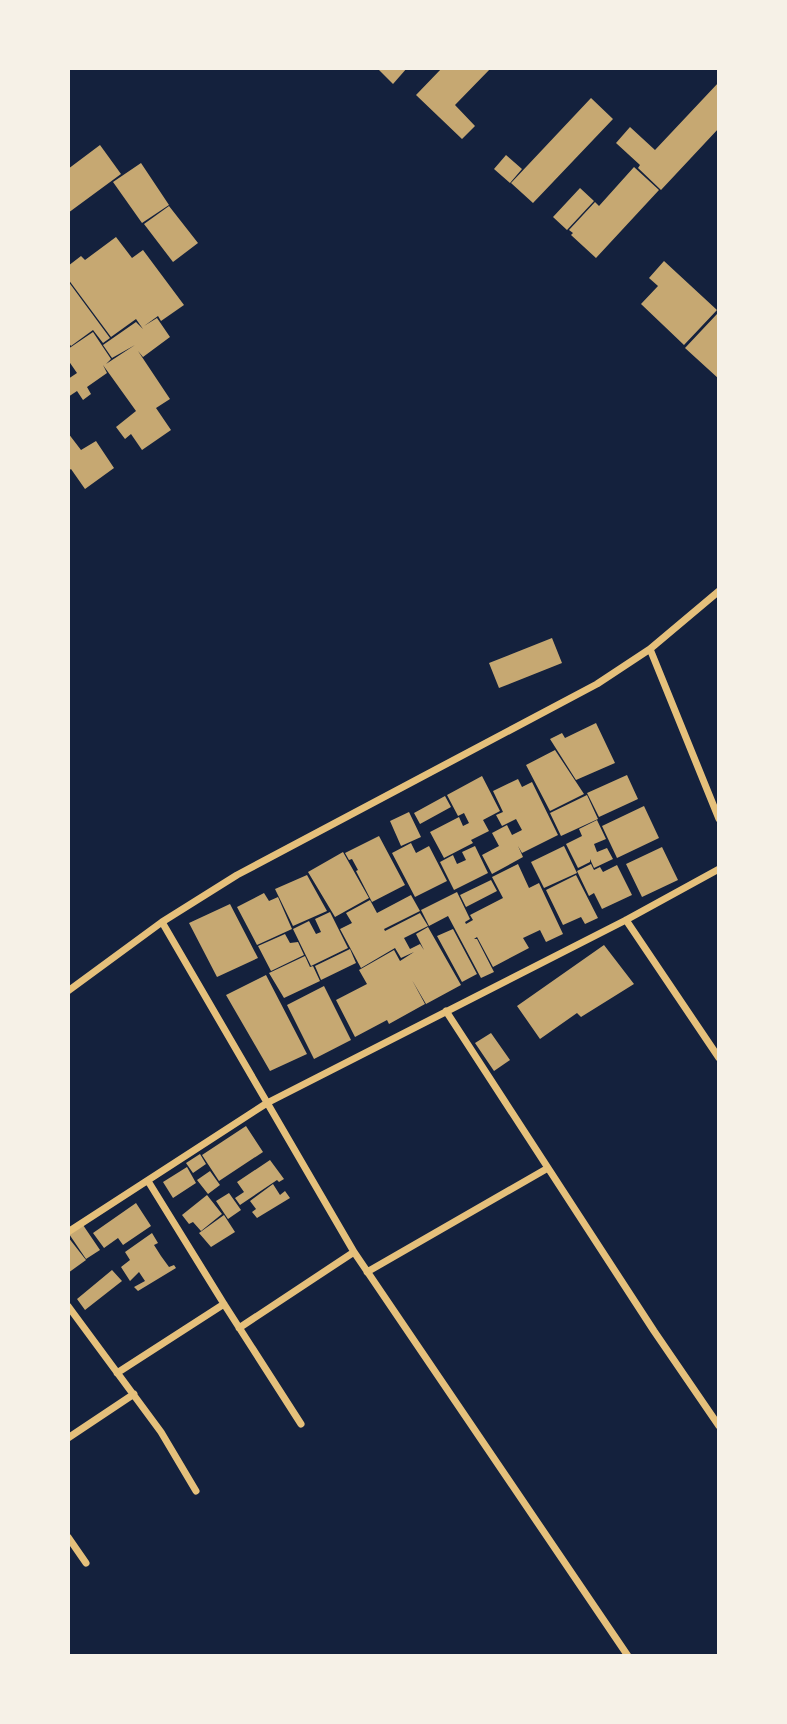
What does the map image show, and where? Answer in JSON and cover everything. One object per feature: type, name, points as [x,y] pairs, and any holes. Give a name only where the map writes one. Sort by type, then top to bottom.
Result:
[{"type":"street","points":[[68,991],[162,922],[237,875],[597,684],[650,649],[719,591]]},
{"type":"street","points":[[650,649],[719,819]]},
{"type":"street","points":[[68,1232],[267,1103],[626,920],[719,869]]},
{"type":"street","points":[[626,920],[719,1058]]},
{"type":"street","points":[[162,922],[354,1252],[628,1656]]},
{"type":"street","points":[[446,1011],[719,1426]]},
{"type":"street","points":[[367,1272],[548,1168]]},
{"type":"street","points":[[148,1181],[301,1424]]},
{"type":"street","points":[[239,1328],[354,1252]]},
{"type":"street","points":[[117,1373],[224,1304]]},
{"type":"street","points":[[68,1306],[161,1432],[196,1491]]},
{"type":"street","points":[[68,1438],[134,1394]]},
{"type":"street","points":[[68,1537],[86,1563]]},
{"type":"building","points":[[377,68],[407,68],[393,84]]},
{"type":"building","points":[[442,68],[491,68],[455,105],[475,126],[462,139],[416,95]]},
{"type":"building","points":[[719,82],[719,128],[661,190],[638,168],[640,165],[616,143],[630,127],[655,150]]},
{"type":"building","points":[[591,98],[613,119],[533,203],[511,183]]},
{"type":"building","points":[[100,145],[121,174],[68,213],[68,169]]},
{"type":"building","points":[[506,155],[522,169],[510,183],[494,169]]},
{"type":"building","points":[[141,163],[169,205],[142,223],[113,182]]},
{"type":"building","points":[[634,167],[659,190],[596,258],[569,230],[595,202],[599,206]]},
{"type":"building","points":[[580,188],[594,201],[567,230],[553,217]]},
{"type":"building","points":[[169,206],[198,243],[173,262],[144,224]]},
{"type":"building","points":[[116,237],[132,258],[143,250],[184,305],[161,321],[158,316],[144,326],[157,318],[170,337],[143,357],[138,351],[170,399],[156,408],[171,430],[142,450],[131,434],[125,439],[116,427],[136,411],[103,365],[107,373],[87,387],[91,394],[83,400],[77,391],[68,397],[68,379],[77,373],[68,360],[68,349],[93,332],[111,359],[106,364],[135,345],[112,358],[103,345],[136,322],[143,329],[136,319],[111,337],[68,279],[68,266],[81,256],[85,260]]},
{"type":"building","points":[[664,261],[717,310],[684,345],[641,304],[658,286],[649,278]]},
{"type":"building","points":[[68,281],[110,338],[103,343],[93,330],[71,346],[68,342]]},
{"type":"building","points":[[717,314],[719,316],[719,379],[685,348]]},
{"type":"building","points":[[68,433],[81,450],[96,441],[114,468],[85,489],[71,469],[68,471]]},
{"type":"building","points":[[552,638],[562,663],[499,688],[489,663]]},
{"type":"building","points":[[596,723],[615,763],[576,780],[550,739],[562,733],[565,738]]},
{"type":"building","points":[[555,750],[584,794],[550,811],[526,765]]},
{"type":"building","points":[[627,775],[638,799],[599,817],[587,793]]},
{"type":"building","points":[[482,776],[500,811],[483,820],[489,831],[444,858],[430,832],[459,817],[463,826],[469,823],[464,813],[458,816],[447,795]]},
{"type":"building","points":[[518,779],[522,787],[532,782],[558,835],[522,853],[518,846],[523,857],[492,874],[482,855],[499,846],[492,833],[507,825],[512,835],[522,830],[516,819],[502,826],[496,815],[503,812],[493,791]]},
{"type":"building","points":[[587,795],[598,819],[561,836],[550,813]]},
{"type":"building","points":[[445,796],[451,807],[420,824],[414,813]]},
{"type":"building","points":[[644,806],[659,838],[617,858],[602,826]]},
{"type":"building","points":[[409,812],[421,837],[401,846],[390,821]]},
{"type":"building","points":[[597,820],[606,839],[594,844],[597,852],[607,848],[613,859],[594,868],[590,859],[590,862],[578,868],[566,844],[582,836],[579,829]]},
{"type":"building","points":[[379,836],[405,885],[372,902],[352,859],[349,860],[345,853]]},
{"type":"building","points":[[411,843],[416,853],[429,846],[447,881],[415,897],[392,853]]},
{"type":"building","points":[[475,846],[488,873],[454,890],[440,862],[453,855],[457,864],[466,860],[462,852]]},
{"type":"building","points":[[564,846],[577,873],[544,888],[531,862]]},
{"type":"building","points":[[662,847],[678,880],[642,897],[626,864]]},
{"type":"building","points":[[343,852],[369,898],[335,917],[308,872]]},
{"type":"building","points":[[518,864],[529,888],[539,883],[563,934],[546,942],[540,930],[523,938],[529,948],[493,967],[477,937],[474,939],[477,939],[494,972],[481,978],[448,916],[429,926],[421,910],[457,892],[470,919],[466,924],[473,920],[470,915],[503,898],[492,877]]},
{"type":"building","points":[[591,864],[594,870],[600,867],[603,872],[617,865],[632,895],[602,909],[594,893],[589,896],[577,871]]},
{"type":"building","points":[[307,875],[327,911],[293,926],[275,889]]},
{"type":"building","points":[[576,875],[598,918],[585,924],[581,917],[563,925],[546,890]]},
{"type":"building","points":[[491,880],[497,891],[466,907],[460,895]]},
{"type":"building","points":[[264,893],[269,901],[278,897],[292,929],[257,945],[237,907]]},
{"type":"building","points":[[411,895],[420,911],[384,929],[385,931],[420,913],[428,926],[404,938],[410,949],[420,944],[424,950],[416,934],[428,927],[461,985],[426,1004],[412,980],[425,1004],[389,1024],[387,1020],[355,1037],[336,1000],[367,984],[359,970],[394,950],[400,961],[414,952],[401,958],[395,948],[361,968],[340,929],[352,923],[346,913],[370,900],[377,913]]},
{"type":"building","points":[[230,904],[258,958],[217,977],[189,923]]},
{"type":"building","points":[[330,912],[348,948],[311,966],[293,929],[309,921],[316,934],[321,932],[315,919]]},
{"type":"building","points":[[453,929],[477,974],[462,982],[437,936]]},
{"type":"building","points":[[285,934],[290,943],[298,942],[304,955],[271,971],[258,946]]},
{"type":"building","points":[[604,945],[634,984],[581,1017],[577,1013],[540,1039],[517,1006]]},
{"type":"building","points":[[350,949],[356,963],[321,980],[315,966]]},
{"type":"building","points":[[305,956],[320,981],[284,998],[269,973]]},
{"type":"building","points":[[266,975],[307,1054],[270,1071],[226,995]]},
{"type":"building","points":[[324,986],[351,1040],[314,1059],[287,1005]]},
{"type":"building","points":[[491,1033],[510,1060],[494,1071],[475,1043]]},
{"type":"building","points":[[246,1126],[263,1152],[219,1181],[202,1155]]},
{"type":"building","points":[[200,1154],[206,1164],[193,1173],[186,1163]]},
{"type":"building","points":[[270,1160],[284,1179],[279,1182],[277,1180],[240,1205],[235,1198],[244,1192],[237,1182]]},
{"type":"building","points":[[187,1167],[196,1183],[173,1198],[163,1182]]},
{"type":"building","points":[[210,1171],[220,1185],[208,1194],[197,1180]]},
{"type":"building","points":[[273,1184],[280,1195],[285,1191],[290,1198],[257,1218],[252,1212],[256,1209],[250,1201]]},
{"type":"building","points":[[229,1193],[241,1210],[228,1219],[216,1201]]},
{"type":"building","points":[[207,1195],[222,1214],[201,1231],[193,1222],[189,1224],[182,1215]]},
{"type":"building","points":[[136,1203],[151,1226],[123,1245],[118,1238],[104,1248],[93,1233]]},
{"type":"building","points":[[224,1215],[235,1232],[211,1247],[199,1233]]},
{"type":"building","points":[[83,1225],[100,1250],[86,1259],[69,1234]]},
{"type":"building","points":[[152,1233],[158,1243],[154,1245],[161,1256],[169,1267],[174,1265],[176,1268],[138,1291],[134,1287],[145,1281],[139,1272],[130,1281],[121,1267],[130,1260],[125,1252]]},
{"type":"building","points":[[68,1237],[86,1260],[68,1273]]},
{"type":"building","points":[[112,1270],[122,1281],[85,1310],[77,1299]]}]
